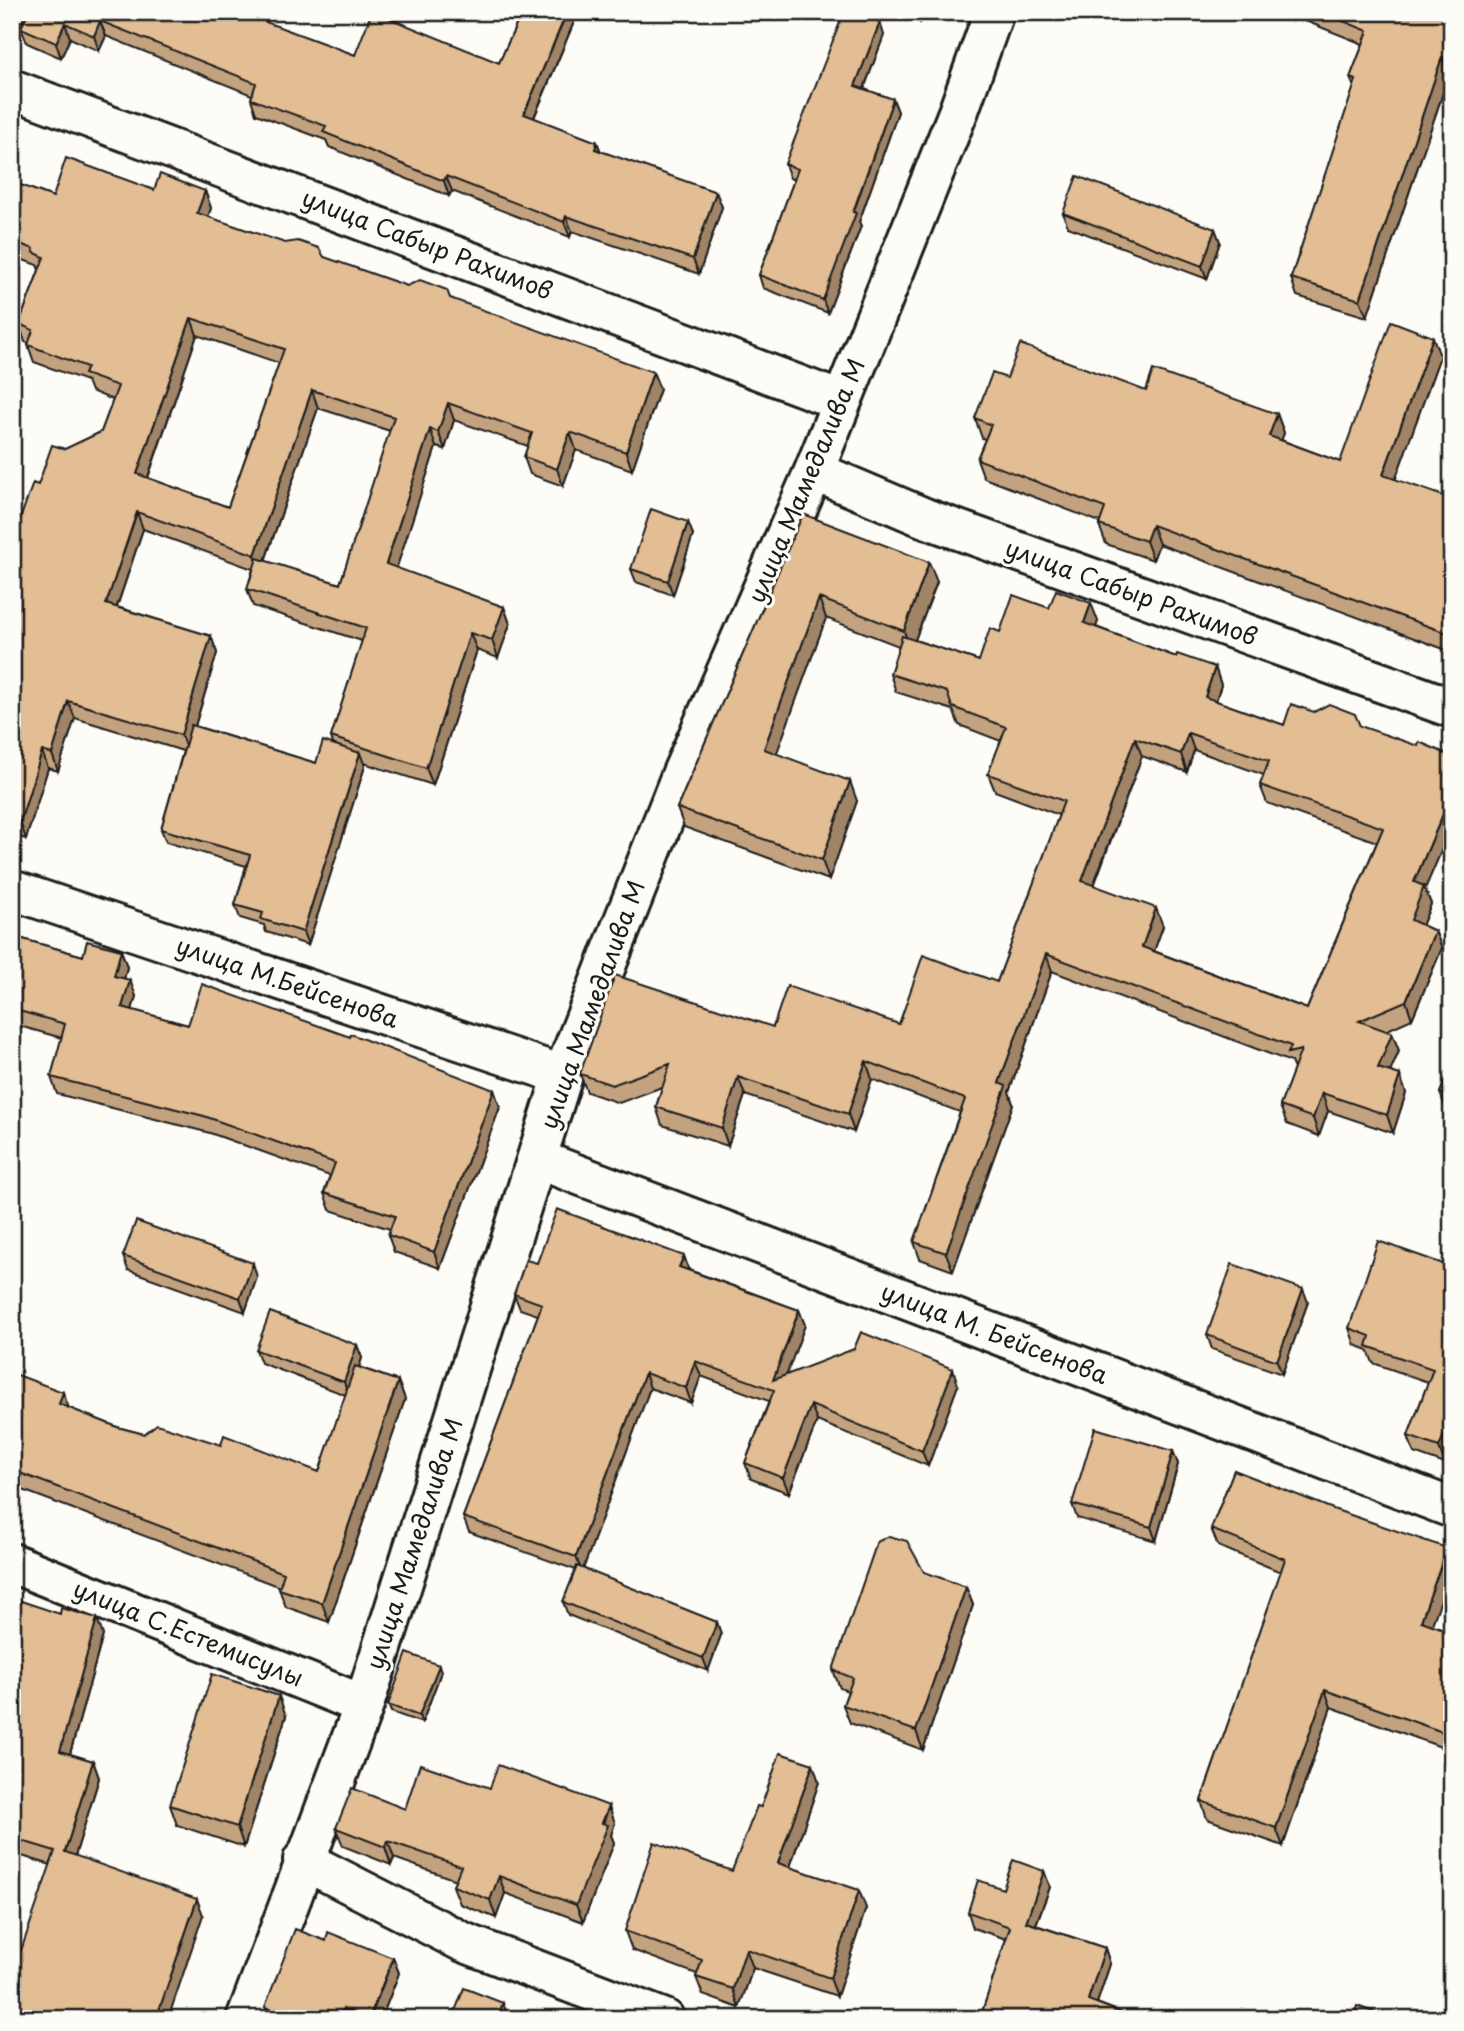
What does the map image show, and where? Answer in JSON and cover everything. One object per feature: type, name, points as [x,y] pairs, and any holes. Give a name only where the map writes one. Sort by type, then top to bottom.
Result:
[{"type":"street","name":"улица Мамедалива М","points":[[246,2019],[303,1860],[364,1705],[563,1075],[682,773],[814,471],[959,110],[994,12]]},
{"type":"street","name":"улица Сабыр Рахимов","points":[[12,89],[841,401]]},
{"type":"street","name":"улица Сабыр Рахимов","points":[[814,471],[925,518],[1452,708]]},
{"type":"street","name":"улица М.Бейсенова","points":[[12,890],[563,1075]]},
{"type":"street","name":"улица М. Бейсенова","points":[[537,1159],[1452,1508]]},
{"type":"street","name":"улица С.Естемисулы","points":[[12,1563],[364,1705]]},
{"type":"street","points":[[303,1860],[463,1942],[665,2019]]},
{"type":"building","points":[[28,12],[245,12],[244,14],[355,55],[374,12],[499,63],[522,12],[567,12],[524,114],[597,142],[595,149],[716,192],[693,259],[566,216],[564,222],[446,176],[444,181],[323,132],[326,126],[251,99],[256,83],[100,21],[94,36],[65,23],[56,43],[21,28]]},
{"type":"building","points":[[844,12],[855,12],[880,22],[855,86],[893,99],[853,212],[856,213],[823,300],[759,275],[798,169],[785,164]]},
{"type":"building","points":[[1321,12],[1452,12],[1452,61],[1442,57],[1360,300],[1291,278],[1356,80],[1350,78],[1368,31]]},
{"type":"building","points":[[66,158],[154,190],[160,174],[205,191],[197,213],[285,243],[298,241],[319,248],[324,257],[407,286],[420,280],[447,290],[450,298],[653,372],[626,452],[570,432],[557,469],[524,457],[532,433],[448,403],[438,432],[430,429],[386,564],[504,607],[492,640],[470,633],[426,768],[331,737],[366,628],[247,589],[257,558],[340,584],[394,417],[312,390],[255,555],[137,512],[106,604],[211,636],[181,735],[68,701],[52,754],[42,751],[20,822],[12,820],[12,668],[18,652],[12,650],[12,517],[20,519],[33,483],[38,485],[52,445],[65,449],[101,432],[118,386],[84,374],[87,367],[28,345],[33,330],[19,324],[44,257],[33,252],[34,249],[12,241],[12,182],[53,197]],"holes":[[[191,318],[284,349],[228,507],[137,474]]]},
{"type":"building","points":[[1077,176],[1215,229],[1202,266],[1063,213]]},
{"type":"building","points":[[1391,321],[1433,337],[1383,475],[1452,499],[1452,635],[1152,525],[1146,541],[1099,525],[1105,508],[977,459],[991,425],[975,418],[992,373],[1007,378],[1020,344],[1146,391],[1153,370],[1277,414],[1269,436],[1340,462]]},
{"type":"building","points":[[651,509],[688,522],[668,581],[631,569]]},
{"type":"building","points":[[803,514],[929,562],[904,631],[819,598],[764,749],[850,781],[822,860],[677,808]]},
{"type":"building","points":[[1056,590],[1091,603],[1084,623],[1176,657],[1177,654],[1215,667],[1205,697],[1284,725],[1291,704],[1314,712],[1329,704],[1355,714],[1360,726],[1418,746],[1419,742],[1452,756],[1452,793],[1414,882],[1424,886],[1411,920],[1435,931],[1406,1001],[1359,1021],[1392,1033],[1378,1068],[1400,1075],[1387,1115],[1322,1093],[1313,1118],[1280,1106],[1301,1050],[1288,1053],[1291,1046],[1046,954],[999,1083],[1006,1086],[946,1253],[914,1242],[965,1099],[866,1061],[848,1114],[738,1077],[722,1128],[656,1107],[670,1064],[612,1085],[580,1074],[615,975],[773,1027],[787,986],[899,1024],[923,955],[997,982],[1064,801],[988,774],[1006,727],[952,707],[947,692],[890,674],[902,636],[979,661],[990,628],[1000,632],[1013,595],[1049,608]],"holes":[[[1188,733],[1269,761],[1260,785],[1383,828],[1307,1009],[1142,947],[1156,908],[1082,881],[1135,738],[1181,754]]]},
{"type":"building","points":[[191,725],[316,763],[323,741],[360,753],[303,932],[261,919],[263,913],[235,905],[250,855],[161,829]]},
{"type":"building","points":[[12,936],[83,956],[87,941],[121,950],[114,976],[130,980],[122,1007],[188,1025],[202,984],[350,1037],[351,1034],[494,1090],[434,1252],[388,1235],[395,1216],[324,1193],[335,1163],[204,1116],[51,1077],[65,1024],[12,1009]]},
{"type":"building","points":[[1452,1063],[1452,1097],[1440,1093]]},
{"type":"building","points":[[557,1209],[684,1256],[679,1267],[799,1310],[773,1380],[854,1349],[861,1332],[953,1369],[922,1451],[811,1405],[783,1478],[745,1463],[774,1390],[695,1361],[686,1388],[645,1373],[576,1557],[463,1517],[542,1304],[514,1294],[526,1260],[537,1263]]},
{"type":"building","points":[[136,1221],[253,1263],[240,1298],[123,1256]]},
{"type":"building","points":[[1378,1241],[1452,1267],[1452,1429],[1447,1427],[1439,1447],[1408,1436],[1433,1369],[1367,1346],[1370,1336],[1349,1328]]},
{"type":"building","points":[[1232,1264],[1303,1289],[1277,1361],[1207,1335]]},
{"type":"building","points":[[270,1312],[357,1345],[344,1382],[256,1350]]},
{"type":"building","points":[[355,1366],[398,1381],[322,1603],[279,1589],[284,1573],[12,1470],[12,1373],[63,1392],[59,1404],[117,1427],[144,1434],[157,1424],[221,1445],[224,1435],[319,1472]]},
{"type":"building","points":[[1095,1428],[1173,1451],[1151,1527],[1072,1504]]},
{"type":"building","points":[[1234,1470],[1333,1509],[1447,1548],[1421,1621],[1452,1632],[1451,1735],[1325,1690],[1276,1828],[1201,1801],[1285,1559],[1211,1529]]},
{"type":"building","points":[[889,1536],[907,1541],[924,1572],[966,1587],[916,1731],[843,1705],[853,1678],[833,1670],[877,1542]]},
{"type":"building","points":[[577,1566],[717,1622],[703,1658],[563,1602]]},
{"type":"building","points":[[12,1598],[60,1614],[61,1608],[97,1618],[60,1751],[93,1761],[65,1852],[197,1899],[156,2019],[12,2019],[12,1977],[55,1851],[12,1838]]},
{"type":"building","points":[[407,1653],[439,1665],[419,1716],[388,1705]]},
{"type":"building","points":[[212,1674],[279,1696],[237,1827],[170,1805]]},
{"type":"building","points":[[780,1753],[813,1764],[778,1863],[859,1890],[830,1978],[746,1949],[733,1989],[696,1977],[702,1960],[625,1931],[654,1842],[732,1871],[757,1806],[761,1807]]},
{"type":"building","points":[[420,1764],[490,1788],[498,1765],[609,1806],[602,1823],[608,1825],[576,1905],[499,1876],[490,1900],[453,1886],[461,1866],[388,1841],[385,1847],[336,1828],[352,1788],[405,1809]]},
{"type":"building","points":[[1013,1860],[1044,1871],[1026,1922],[1105,1948],[1088,2000],[1138,2019],[983,2019],[981,2015],[1010,1927],[968,1912],[978,1880],[1003,1889]]},
{"type":"building","points":[[295,1929],[326,1941],[328,1932],[393,1958],[369,2018],[343,2008],[339,2019],[278,2019],[280,2013],[265,2007]]},
{"type":"building","points":[[464,1988],[503,2003],[500,2010],[523,2019],[452,2019]]},
{"type":"building","points":[[1357,2006],[1393,2019],[1352,2019]]}]
